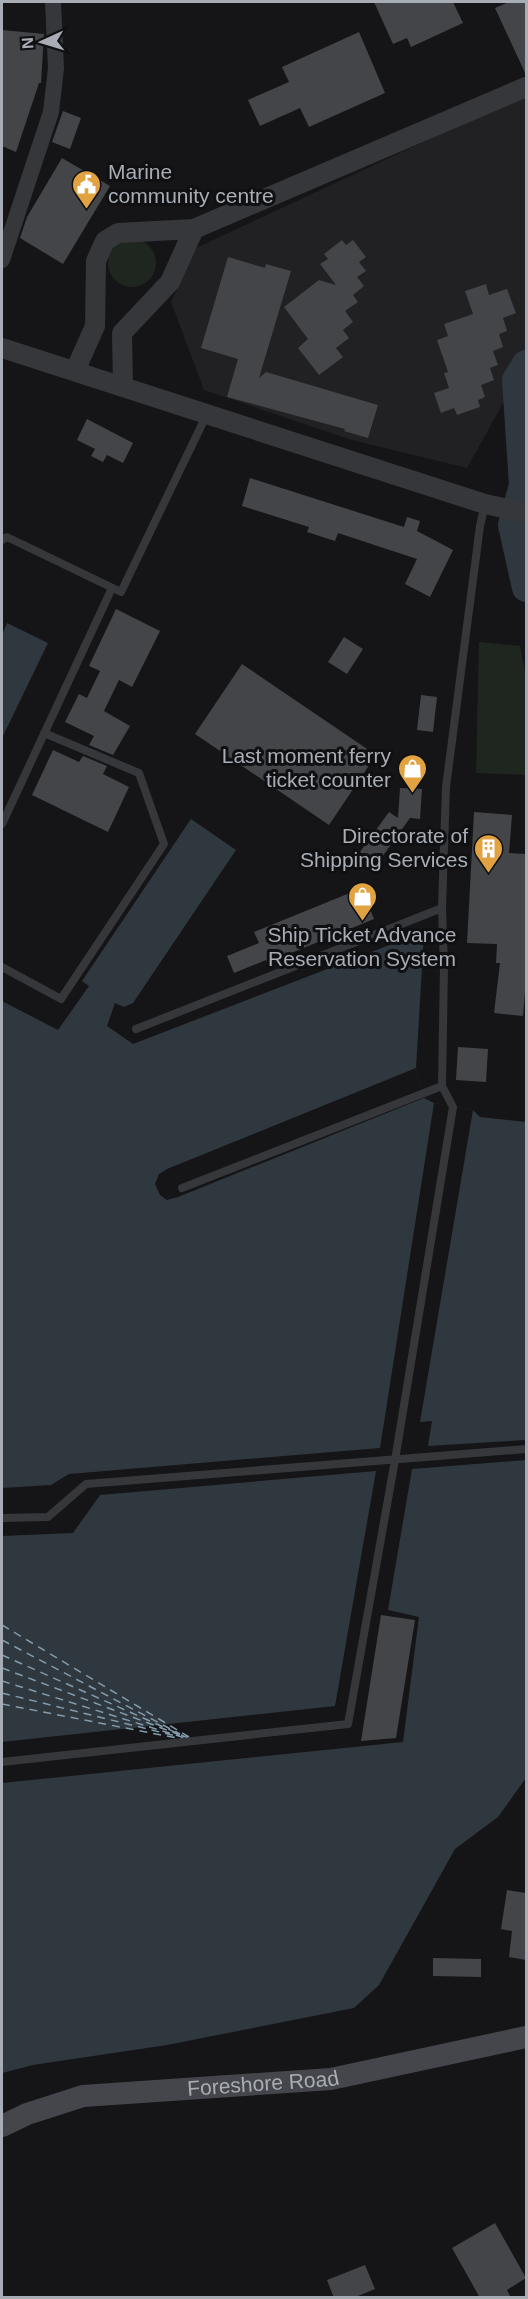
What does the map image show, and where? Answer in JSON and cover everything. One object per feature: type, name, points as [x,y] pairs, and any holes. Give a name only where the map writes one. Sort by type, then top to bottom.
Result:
[{"type":"main road","name":"Foreshore Road","points":[[2,2126],[27,2114],[83,2096],[330,2079],[526,2037]]},
{"type":"street","points":[[2,260],[51,112],[56,68],[53,2]]},
{"type":"street","points":[[75,371],[95,326],[96,261],[105,241],[118,232],[194,229],[526,87]]},
{"type":"street","points":[[123,387],[122,333],[170,282],[194,229]]},
{"type":"street","points":[[2,348],[493,506],[526,513]]},
{"type":"lane","points":[[2,540],[6,537],[121,592],[207,414]]},
{"type":"lane","points":[[2,1762],[348,1724],[395,1460],[453,1107],[442,1086],[444,966],[442,908],[446,787],[480,526],[493,506]]},
{"type":"lane","points":[[2,824],[112,588]]},
{"type":"lane","points":[[2,967],[61,999],[164,844],[139,773],[44,733]]},
{"type":"lane","points":[[136,1029],[442,908]]},
{"type":"lane","points":[[182,1188],[442,1086]]},
{"type":"lane","points":[[2,1518],[48,1516],[86,1484],[526,1449]]},
{"type":"shaded area","points":[[526,94],[526,362],[467,468],[352,440],[204,390],[171,302],[196,248]]},
{"type":"shaded area","points":[[127,239],[137,239],[152,249],[156,263],[152,277],[146,283],[137,287],[127,287],[112,277],[108,268],[108,258],[118,243]]},
{"type":"shaded area","points":[[7,623],[48,643],[2,738],[2,635]]},
{"type":"shaded area","points":[[479,642],[520,646],[526,678],[526,775],[476,773]]},
{"type":"shaded area","points":[[191,819],[236,850],[133,1003],[124,1007],[115,1003],[107,1026],[133,1044],[418,934],[424,934],[416,1068],[424,1098],[434,1103],[473,1110],[480,1117],[526,1122],[526,1778],[498,1817],[455,1849],[379,1985],[354,2008],[167,2045],[33,2065],[2,2073],[2,1001],[58,1030],[89,986],[82,981]]},
{"type":"pier","points":[[416,1068],[424,1098],[178,1197],[167,1200],[160,1195],[155,1184],[159,1174],[167,1169]]},
{"type":"pier","points":[[434,1103],[473,1110],[420,1422],[432,1421],[428,1446],[526,1440],[526,1460],[412,1469],[388,1610],[419,1617],[403,1742],[2,1783],[2,1742],[335,1706],[376,1471],[100,1495],[73,1533],[2,1536],[2,1488],[51,1485],[69,1474],[380,1448]]},
{"type":"building","points":[[374,2],[453,2],[463,23],[411,47],[407,38],[393,44]]},
{"type":"building","points":[[509,2],[526,2],[526,75],[495,8]]},
{"type":"building","points":[[2,30],[44,34],[41,83],[39,83],[16,152],[2,146]]},
{"type":"building","points":[[359,32],[385,93],[309,127],[300,108],[260,126],[248,100],[289,82],[282,67]]},
{"type":"building","points":[[63,111],[81,118],[70,149],[52,142]]},
{"type":"building","points":[[62,158],[110,186],[63,264],[20,238],[27,217]]},
{"type":"building","points":[[342,240],[346,245],[353,240],[366,257],[359,262],[366,271],[357,277],[364,286],[353,295],[358,302],[345,311],[353,322],[343,330],[349,338],[336,348],[343,357],[319,375],[298,348],[308,339],[284,307],[319,280],[336,285],[320,264],[328,259],[324,254]]},
{"type":"building","points":[[228,257],[265,268],[266,264],[291,271],[259,378],[266,372],[378,405],[368,438],[344,431],[345,429],[227,397],[238,359],[201,348]]},
{"type":"building","points":[[486,284],[489,295],[507,289],[516,313],[503,318],[507,331],[499,334],[503,347],[493,351],[498,365],[490,368],[494,380],[481,385],[485,397],[478,400],[480,407],[457,415],[454,408],[441,413],[434,393],[449,388],[444,373],[448,372],[437,340],[448,336],[444,324],[473,314],[465,291]]},
{"type":"building","points":[[87,419],[133,443],[123,463],[107,455],[103,462],[91,456],[95,449],[77,440]]},
{"type":"building","points":[[250,478],[404,527],[407,517],[420,521],[417,531],[453,550],[430,597],[405,584],[417,559],[338,533],[335,541],[307,532],[309,527],[242,506]]},
{"type":"building","points":[[116,609],[160,631],[132,687],[119,680],[104,711],[130,726],[113,755],[89,745],[94,736],[65,722],[79,694],[87,698],[100,671],[89,666]]},
{"type":"building","points":[[344,637],[363,649],[347,674],[328,662]]},
{"type":"building","points":[[242,664],[376,755],[329,825],[195,734]]},
{"type":"building","points":[[421,695],[437,697],[433,732],[417,730]]},
{"type":"building","points":[[53,750],[79,762],[83,756],[107,766],[103,774],[129,787],[108,832],[32,795]]},
{"type":"building","points":[[400,788],[422,789],[420,819],[410,818],[377,864],[360,852],[389,812],[398,818]]},
{"type":"building","points":[[474,812],[512,815],[509,853],[526,854],[526,978],[523,1016],[494,1013],[500,963],[496,963],[497,944],[467,943]]},
{"type":"building","points":[[362,888],[374,919],[267,963],[266,960],[234,973],[227,956],[259,943],[254,932]]},
{"type":"building","points":[[458,1047],[488,1049],[486,1082],[456,1080]]},
{"type":"building","points":[[381,1615],[415,1620],[396,1738],[361,1741]]},
{"type":"building","points":[[507,1890],[526,1893],[526,1960],[509,1957],[512,1931],[501,1929]]},
{"type":"building","points":[[433,1958],[481,1959],[481,1977],[433,1976]]},
{"type":"building","points":[[495,2223],[526,2278],[507,2290],[511,2298],[480,2298],[452,2248]]},
{"type":"building","points":[[365,2265],[375,2289],[353,2298],[334,2298],[327,2280]]},
{"type":"waterway","points":[[526,364],[516,380],[523,485],[512,525],[526,588]]},
{"type":"ferry route","points":[[2,1625],[189,1737]]},
{"type":"ferry route","points":[[2,1640],[180,1734]]},
{"type":"ferry route","points":[[2,1655],[188,1738]]},
{"type":"ferry route","points":[[2,1668],[180,1735]]},
{"type":"ferry route","points":[[2,1681],[185,1738]]},
{"type":"ferry route","points":[[2,1693],[176,1736]]},
{"type":"ferry route","points":[[2,1704],[182,1739]]},
{"type":"place","name":"Marine community centre","points":[[87,210]]},
{"type":"place","name":"Last moment ferry ticket counter","points":[[412,794]]},
{"type":"place","name":"Directorate of Shipping Services","points":[[489,874]]},
{"type":"place","name":"Ship Ticket Advance Reservation System","points":[[362,922]]}]
